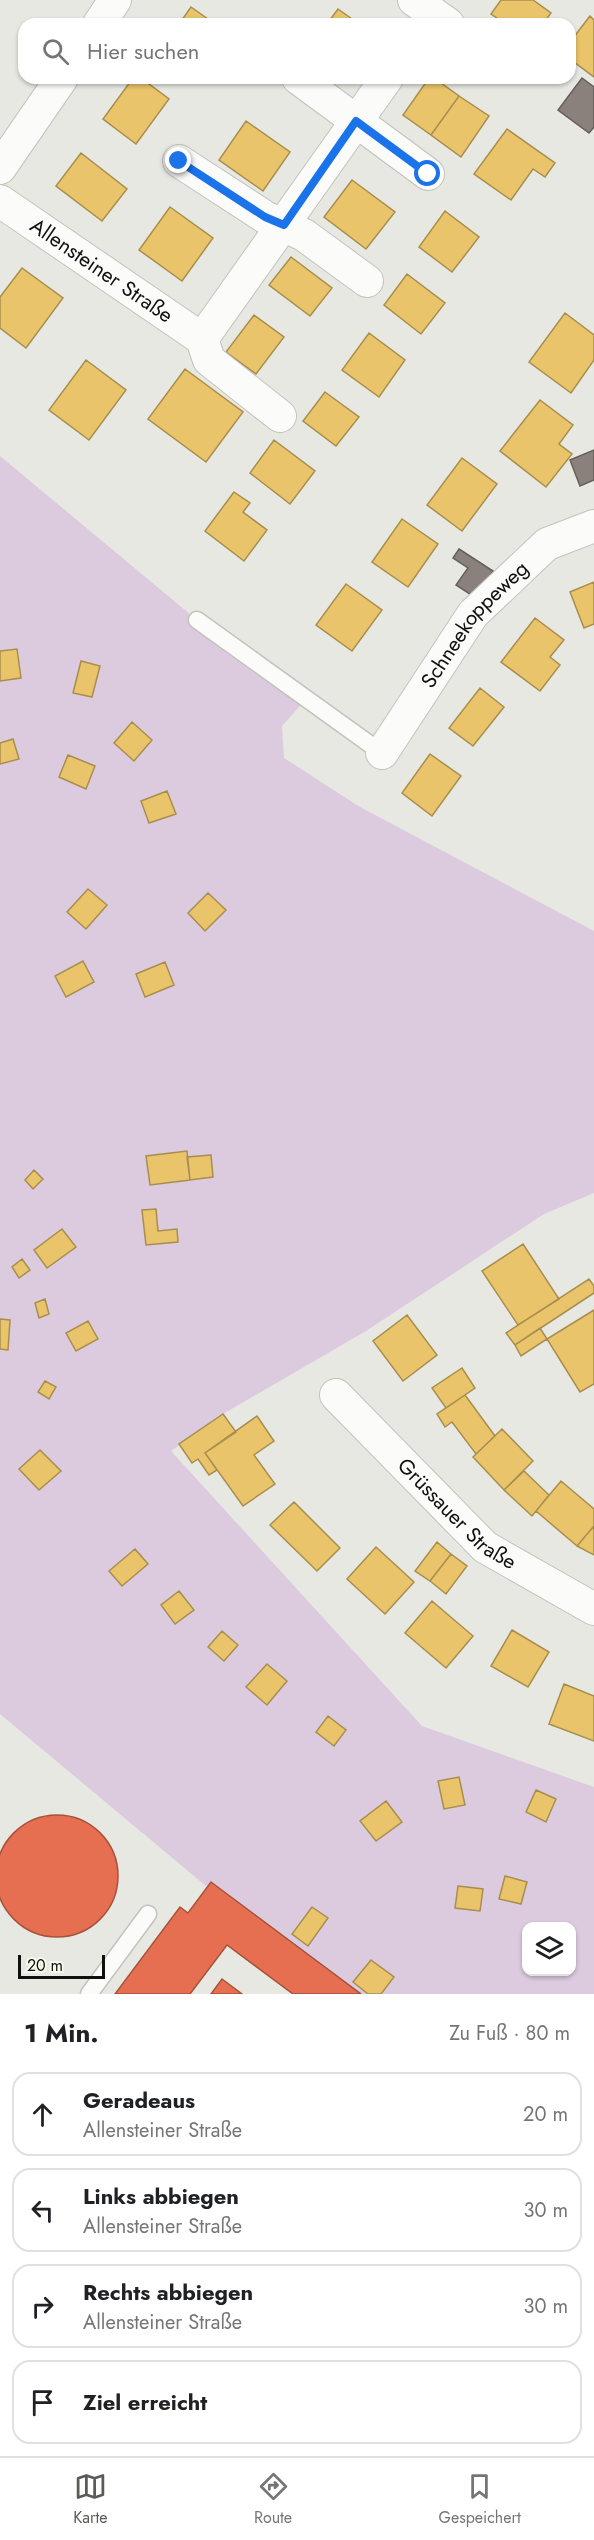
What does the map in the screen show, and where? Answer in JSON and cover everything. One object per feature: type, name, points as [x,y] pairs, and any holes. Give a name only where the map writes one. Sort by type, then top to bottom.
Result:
[{"type":"street","points":[[103,18],[115,0]]},
{"type":"street","points":[[0,168],[58,84]]},
{"type":"street","points":[[306,84],[428,174]]},
{"type":"street","points":[[202,339],[383,84]]},
{"type":"street","points":[[179,161],[265,217],[304,235],[367,280]]},
{"type":"street","name":"Allensteiner Straße","points":[[0,201],[202,339],[209,360],[279,416]]},
{"type":"street","name":"Schneekoppeweg","points":[[382,753],[473,614],[547,544],[594,526]]},
{"type":"street","name":"Grüssauer Straße","points":[[336,1395],[485,1547],[594,1609]]},
{"type":"lane","points":[[197,620],[382,753]]},
{"type":"lane","points":[[89,1994],[148,1914]]},
{"type":"shaded area","points":[[0,456],[197,620],[306,699],[282,726],[284,758],[360,807],[594,931],[594,1193],[544,1214],[366,1331],[223,1414],[171,1451],[422,1726],[594,1787],[594,1994],[344,1994],[261,1932],[0,1714]]},
{"type":"building: Wohnen","points":[[501,0],[533,0],[551,13],[547,18],[497,18],[491,14]]},
{"type":"building: Wohnen","points":[[191,7],[207,18],[183,18]]},
{"type":"building: Wohnen","points":[[338,9],[351,18],[331,18]]},
{"type":"building: Wohnen","points":[[590,16],[594,20],[594,77],[576,64],[576,34]]},
{"type":"building: Wohnen","points":[[129,84],[149,84],[169,99],[136,144],[103,119]]},
{"type":"building: Wohnen","points":[[425,84],[442,84],[459,96],[431,135],[403,115]]},
{"type":"building: Wohnen","points":[[459,96],[489,116],[461,157],[431,135]]},
{"type":"building: Wohnen","points":[[246,121],[290,152],[263,191],[219,160]]},
{"type":"building: Wohnen","points":[[507,129],[555,163],[545,177],[533,169],[511,200],[474,174]]},
{"type":"building: Wohnen","points":[[81,153],[127,189],[102,221],[56,186]]},
{"type":"building: Wohnen","points":[[352,180],[395,212],[366,249],[324,217]]},
{"type":"building: Wohnen","points":[[170,207],[213,238],[182,281],[139,250]]},
{"type":"building: Wohnen","points":[[445,211],[479,237],[452,272],[419,247]]},
{"type":"building: Wohnen","points":[[291,257],[332,288],[310,316],[269,285]]},
{"type":"building: Wohnen","points":[[22,268],[63,298],[26,348],[0,328],[0,297]]},
{"type":"building: Wohnen","points":[[407,274],[445,303],[421,334],[384,305]]},
{"type":"building: Wohnen","points":[[565,313],[594,335],[594,360],[571,393],[529,362]]},
{"type":"building: Wohnen","points":[[254,315],[284,337],[256,374],[226,352]]},
{"type":"building: Wohnen","points":[[369,333],[405,360],[379,397],[342,370]]},
{"type":"building: Wohnen","points":[[86,360],[126,390],[89,440],[49,410]]},
{"type":"building: Wohnen","points":[[185,369],[243,412],[206,462],[148,419]]},
{"type":"building: Wohnen","points":[[325,392],[359,417],[336,446],[303,421]]},
{"type":"building: Wohnen","points":[[540,400],[573,425],[559,444],[572,454],[546,487],[500,451]]},
{"type":"building: Wohnen","points":[[274,440],[315,471],[290,504],[250,473]]},
{"type":"building: Wohnen","points":[[462,458],[497,484],[462,531],[427,505]]},
{"type":"building: Wohnen","points":[[234,492],[250,503],[243,512],[267,530],[244,561],[205,531]]},
{"type":"building: Wohnen","points":[[402,519],[438,544],[408,587],[372,562]]},
{"type":"building: Wohnen","points":[[594,582],[594,624],[584,628],[570,592]]},
{"type":"building: Wohnen","points":[[346,584],[382,610],[352,651],[316,625]]},
{"type":"building: Wohnen","points":[[535,618],[564,640],[550,657],[560,665],[540,691],[501,662]]},
{"type":"building: Wohnen","points":[[17,649],[21,678],[0,681],[0,651]]},
{"type":"building: Wohnen","points":[[81,661],[100,666],[92,697],[73,693]]},
{"type":"building: Wohnen","points":[[480,688],[504,707],[473,746],[449,728]]},
{"type":"building: Wohnen","points":[[132,722],[152,740],[134,761],[114,743]]},
{"type":"building: Wohnen","points":[[13,739],[19,759],[0,764],[0,743]]},
{"type":"building: Wohnen","points":[[430,754],[461,776],[432,816],[402,793]]},
{"type":"building: Wohnen","points":[[68,755],[95,766],[86,789],[59,777]]},
{"type":"building: Wohnen","points":[[167,791],[176,814],[149,823],[141,801]]},
{"type":"building: Wohnen","points":[[88,889],[107,905],[86,929],[67,912]]},
{"type":"building: Wohnen","points":[[208,893],[226,910],[205,931],[188,913]]},
{"type":"building: Wohnen","points":[[83,961],[94,982],[66,997],[55,976]]},
{"type":"building: Wohnen","points":[[165,962],[174,985],[145,997],[136,974]]},
{"type":"building: Wohnen","points":[[187,1151],[190,1180],[150,1185],[146,1156]]},
{"type":"building: Wohnen","points":[[211,1155],[213,1177],[190,1180],[187,1157]]},
{"type":"building: Wohnen","points":[[34,1170],[43,1179],[33,1189],[25,1180]]},
{"type":"building: Wohnen","points":[[156,1209],[158,1231],[177,1229],[178,1242],[146,1245],[142,1210]]},
{"type":"building: Wohnen","points":[[62,1229],[76,1247],[47,1268],[34,1250]]},
{"type":"building: Wohnen","points":[[523,1244],[559,1299],[518,1325],[482,1271]]},
{"type":"building: Wohnen","points":[[22,1259],[30,1270],[19,1278],[12,1267]]},
{"type":"building: Wohnen","points":[[589,1279],[594,1286],[594,1293],[515,1345],[506,1333]]},
{"type":"building: Wohnen","points":[[45,1299],[49,1314],[39,1318],[35,1303]]},
{"type":"building: Wohnen","points":[[594,1310],[594,1384],[580,1392],[547,1339]]},
{"type":"building: Wohnen","points":[[407,1315],[437,1355],[403,1381],[373,1341]]},
{"type":"building: Wohnen","points":[[0,1319],[10,1320],[8,1350],[0,1349]]},
{"type":"building: Wohnen","points":[[88,1321],[98,1339],[76,1351],[66,1333]]},
{"type":"building: Wohnen","points":[[540,1328],[547,1339],[521,1356],[515,1345]]},
{"type":"building: Wohnen","points":[[462,1368],[475,1388],[446,1408],[432,1388]]},
{"type":"building: Wohnen","points":[[45,1381],[56,1387],[49,1399],[38,1392]]},
{"type":"building: Wohnen","points":[[465,1395],[495,1436],[476,1454],[452,1422],[445,1427],[437,1414]]},
{"type":"building: Wohnen","points":[[223,1414],[236,1432],[205,1453],[217,1470],[209,1475],[198,1459],[192,1463],[179,1444]]},
{"type":"building: Wohnen","points":[[257,1416],[274,1441],[254,1455],[275,1484],[243,1506],[205,1453]]},
{"type":"building: Wohnen","points":[[502,1429],[533,1461],[504,1490],[473,1457]]},
{"type":"building: Wohnen","points":[[40,1450],[61,1471],[39,1490],[19,1469]]},
{"type":"building: Wohnen","points":[[524,1471],[549,1495],[532,1516],[504,1490]]},
{"type":"building: Wohnen","points":[[561,1481],[594,1509],[594,1526],[577,1546],[536,1511]]},
{"type":"building: Wohnen","points":[[294,1502],[340,1548],[317,1571],[270,1525]]},
{"type":"building: Wohnen","points":[[594,1526],[594,1555],[577,1546]]},
{"type":"building: Wohnen","points":[[437,1542],[451,1554],[430,1581],[415,1571]]},
{"type":"building: Wohnen","points":[[376,1547],[414,1582],[385,1614],[347,1579]]},
{"type":"building: Wohnen","points":[[135,1549],[148,1564],[122,1586],[109,1571]]},
{"type":"building: Wohnen","points":[[451,1554],[467,1566],[446,1594],[430,1581]]},
{"type":"building: Wohnen","points":[[179,1591],[194,1610],[175,1624],[161,1605]]},
{"type":"building: Wohnen","points":[[432,1601],[473,1636],[446,1668],[405,1633]]},
{"type":"building: Wohnen","points":[[512,1630],[549,1652],[528,1687],[491,1666]]},
{"type":"building: Wohnen","points":[[222,1631],[238,1645],[224,1661],[208,1647]]},
{"type":"building: Wohnen","points":[[267,1664],[287,1681],[267,1705],[246,1687]]},
{"type":"building: Wohnen","points":[[564,1684],[594,1696],[594,1741],[549,1724]]},
{"type":"building: Wohnen","points":[[328,1716],[346,1730],[334,1746],[316,1732]]},
{"type":"building: Wohnen","points":[[459,1777],[465,1805],[444,1809],[438,1781]]},
{"type":"building: Wohnen","points":[[536,1790],[556,1799],[546,1822],[526,1812]]},
{"type":"building: Wohnen","points":[[386,1801],[402,1822],[376,1841],[360,1821]]},
{"type":"building: Wohnen","points":[[505,1876],[527,1882],[521,1904],[499,1899]]},
{"type":"building: Wohnen","points":[[458,1886],[483,1889],[480,1911],[455,1908]]},
{"type":"building: Wohnen","points":[[312,1907],[328,1918],[308,1946],[292,1934]]},
{"type":"building: Wohnen","points":[[371,1960],[394,1977],[381,1994],[368,1994],[353,1982]]},
{"type":"building: Handel","points":[[57,1815],[81,1819],[91,1825],[108,1842],[117,1864],[117,1888],[114,1900],[100,1919],[81,1933],[57,1937],[33,1933],[14,1919],[0,1900],[0,1852],[14,1833],[33,1819]]},
{"type":"building: Handel","points":[[211,1882],[361,1994],[293,1994],[227,1945],[190,1994],[115,1994],[180,1907],[188,1913]]},
{"type":"building: Handel","points":[[222,1979],[242,1994],[211,1994]]},
{"type":"building: Industrie","points":[[582,78],[594,87],[594,127],[589,133],[558,110]]},
{"type":"building: Industrie","points":[[594,450],[594,480],[580,486],[570,460]]},
{"type":"building: Industrie","points":[[459,549],[493,571],[476,598],[456,585],[468,568],[453,558]]},
{"type":"route","points":[[179,161],[265,217],[284,225],[356,121],[428,174]]}]
